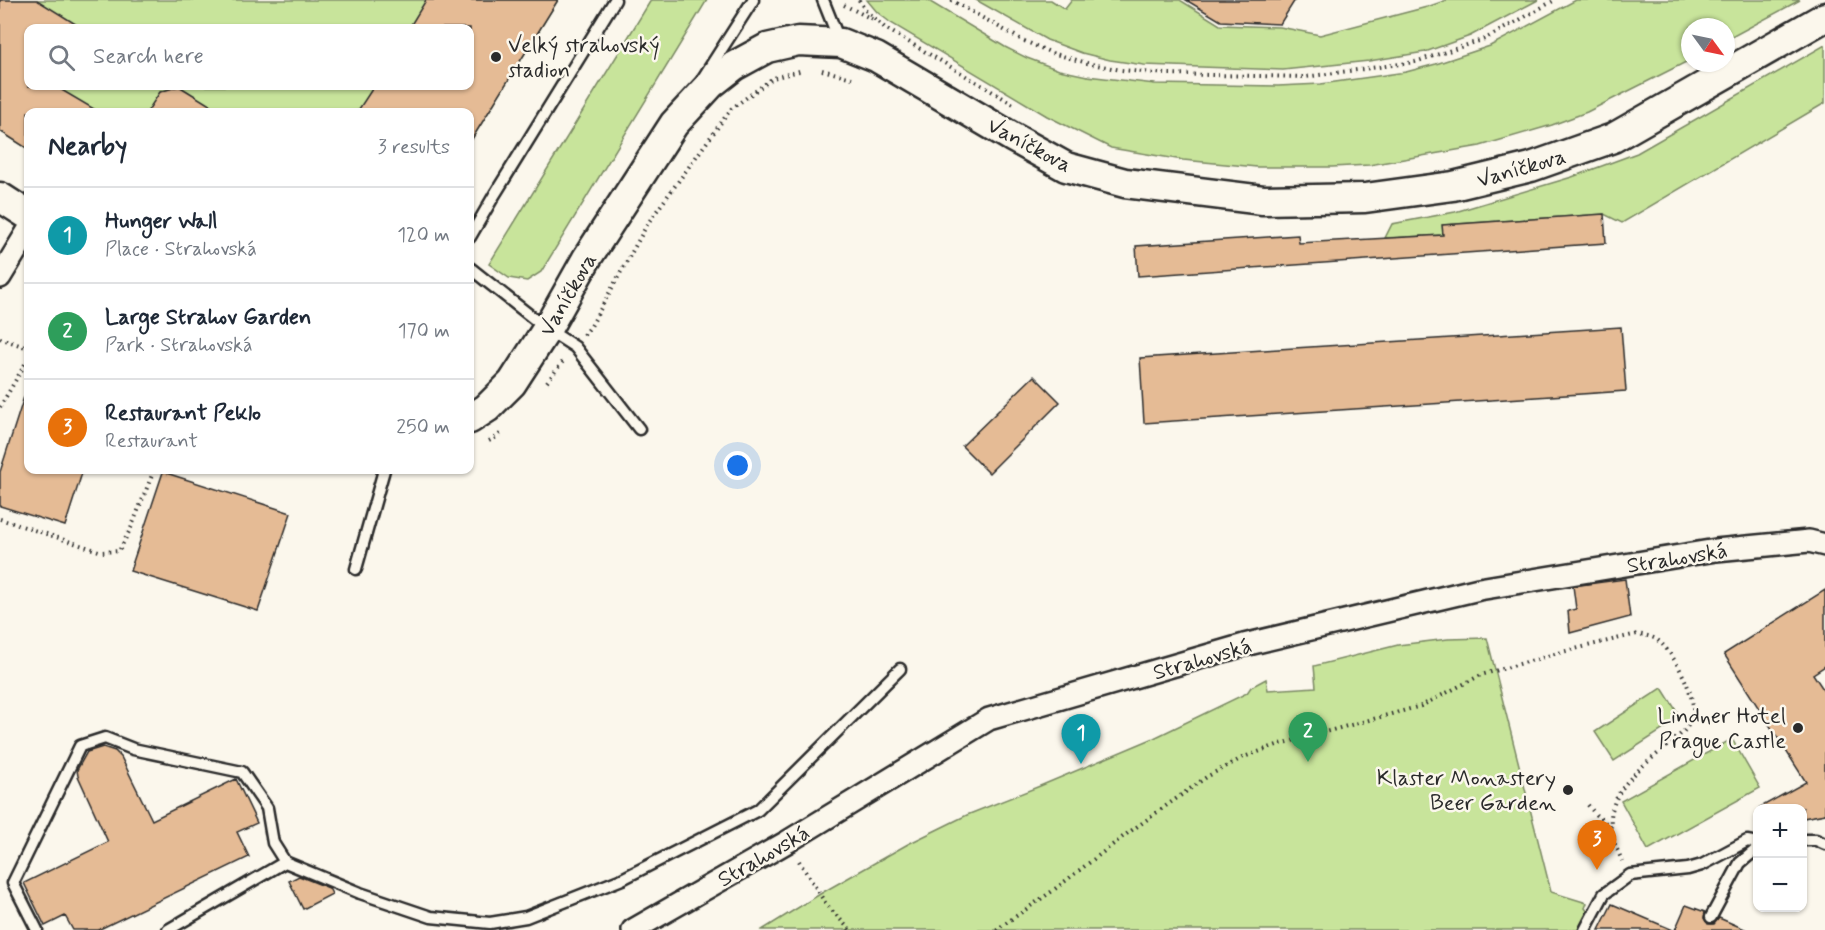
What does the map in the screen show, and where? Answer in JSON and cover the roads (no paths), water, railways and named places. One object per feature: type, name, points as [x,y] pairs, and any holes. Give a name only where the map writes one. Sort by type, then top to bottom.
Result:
[{"type":"main road","name":"Vaníčkova","points":[[474,417],[488,408],[512,383],[547,329],[587,258],[674,124],[711,84],[734,66],[767,48],[798,41],[841,43],[876,57],[1066,167],[1125,183],[1263,200],[1365,198],[1453,186],[1520,170],[1613,138],[1825,17]]},
{"type":"main road","points":[[0,197],[24,212]]},
{"type":"street","points":[[0,278],[24,238]]},
{"type":"street","name":"Strahovská","points":[[633,930],[787,842],[989,719],[1244,645],[1479,589],[1716,550],[1809,541],[1825,545]]},
{"type":"lane","points":[[474,230],[615,0]]},
{"type":"lane","points":[[674,124],[753,0]]},
{"type":"lane","points":[[822,0],[841,43]]},
{"type":"lane","points":[[474,271],[547,329],[575,347],[639,429]]},
{"type":"lane","points":[[356,569],[383,474]]},
{"type":"lane","points":[[37,930],[13,883],[80,746],[105,738],[133,748],[242,772],[267,808],[273,843],[285,862],[360,893],[431,917],[490,923],[526,917],[622,879],[758,810],[900,669]]},
{"type":"lane","points":[[1807,840],[1825,844]]},
{"type":"lane","points":[[1585,930],[1604,894],[1630,875],[1688,869],[1702,865],[1747,841],[1753,842]]},
{"type":"lane","points":[[1711,916],[1740,863],[1753,852]]},
{"type":"lane","points":[[168,930],[285,862]]},
{"type":"place","name":"Velký strahovský stadion","points":[[496,57]]},
{"type":"place","name":"Lindner Hotel Prague Castle","points":[[1798,728]]},
{"type":"place","name":"Large Strahov Garden","points":[[1308,762]]},
{"type":"place","name":"Hunger Wall","points":[[1081,764]]},
{"type":"place","name":"Klaster Monastery Beer Garden","points":[[1568,790]]},
{"type":"place","name":"Restaurant Peklo","points":[[1597,870]]}]
